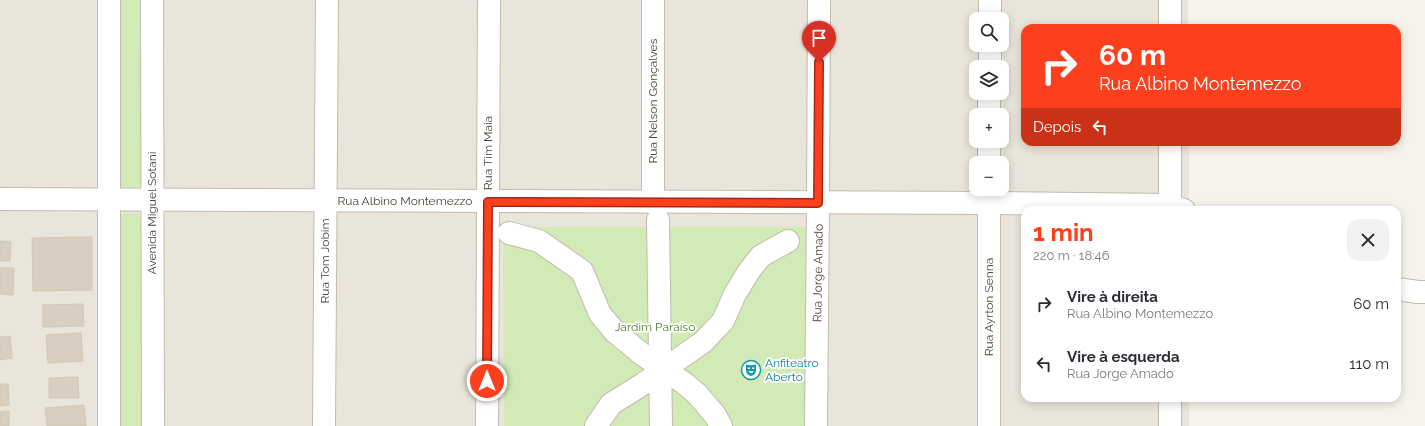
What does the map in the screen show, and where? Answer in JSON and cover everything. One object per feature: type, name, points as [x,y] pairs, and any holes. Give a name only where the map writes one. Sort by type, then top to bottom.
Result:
[{"type":"street","points":[[109,0],[109,426]]},
{"type":"street","name":"Avenida Miguel Sotani","points":[[152,0],[153,426]]},
{"type":"street","name":"Rua Tom Jobim","points":[[324,426],[327,0]]},
{"type":"street","name":"Rua Tim Maia","points":[[487,426],[489,0]]},
{"type":"street","name":"Rua Nelson Gonçalves","points":[[653,0],[656,212],[662,370],[661,426]]},
{"type":"street","name":"Rua Jorge Amado","points":[[816,426],[819,0]]},
{"type":"street","points":[[990,0],[990,12]]},
{"type":"street","points":[[1170,0],[1170,24]]},
{"type":"street","points":[[1170,146],[1174,206]]},
{"type":"street","name":"Rua Albino Montemezzo","points":[[0,199],[488,202],[656,212],[818,203],[989,196],[1143,206]]},
{"type":"street","name":"Rua Ayrton Senna","points":[[989,196],[989,426]]},
{"type":"street","points":[[509,233],[539,241],[582,271],[600,314],[616,332],[662,370],[684,383],[697,394],[715,415],[722,426]]},
{"type":"street","points":[[596,426],[612,404],[703,342],[723,321],[735,294],[749,271],[761,256],[788,241]]},
{"type":"street","points":[[1401,289],[1425,292]]},
{"type":"street","points":[[1170,402],[1170,426]]},
{"type":"shaded area","points":[[0,0],[1188,0],[1188,24],[1021,24],[1021,146],[1189,146],[1189,206],[1021,206],[1021,402],[1189,402],[1189,426],[0,426]]},
{"type":"green space","points":[[115,0],[144,0],[143,174],[141,183],[135,188],[124,188],[119,184]]},
{"type":"green space","points":[[126,213],[138,214],[142,221],[141,426],[116,426],[118,220],[120,215]]},
{"type":"green space","name":"Jardim Paraíso","points":[[503,227],[807,227],[805,426],[504,426]]},
{"type":"building","points":[[92,237],[92,290],[33,291],[32,238]]},
{"type":"building","points":[[0,241],[11,242],[10,261],[0,261]]},
{"type":"building","points":[[0,268],[14,268],[13,295],[0,294]]},
{"type":"building","points":[[83,304],[84,326],[43,327],[43,305]]},
{"type":"building","points":[[81,333],[83,361],[48,363],[46,335]]},
{"type":"building","points":[[10,336],[12,358],[0,360],[0,337]]},
{"type":"building","points":[[78,377],[79,398],[49,398],[49,378]]},
{"type":"building","points":[[0,384],[8,384],[9,405],[0,406]]},
{"type":"building","points":[[84,405],[86,426],[47,426],[45,408]]},
{"type":"building","points":[[9,411],[9,426],[0,426],[0,412]]},
{"type":"place","name":"Anfiteatro Aberto","points":[[751,370]]},
{"type":"route","points":[[487,381],[488,202],[818,203],[819,62]]}]
